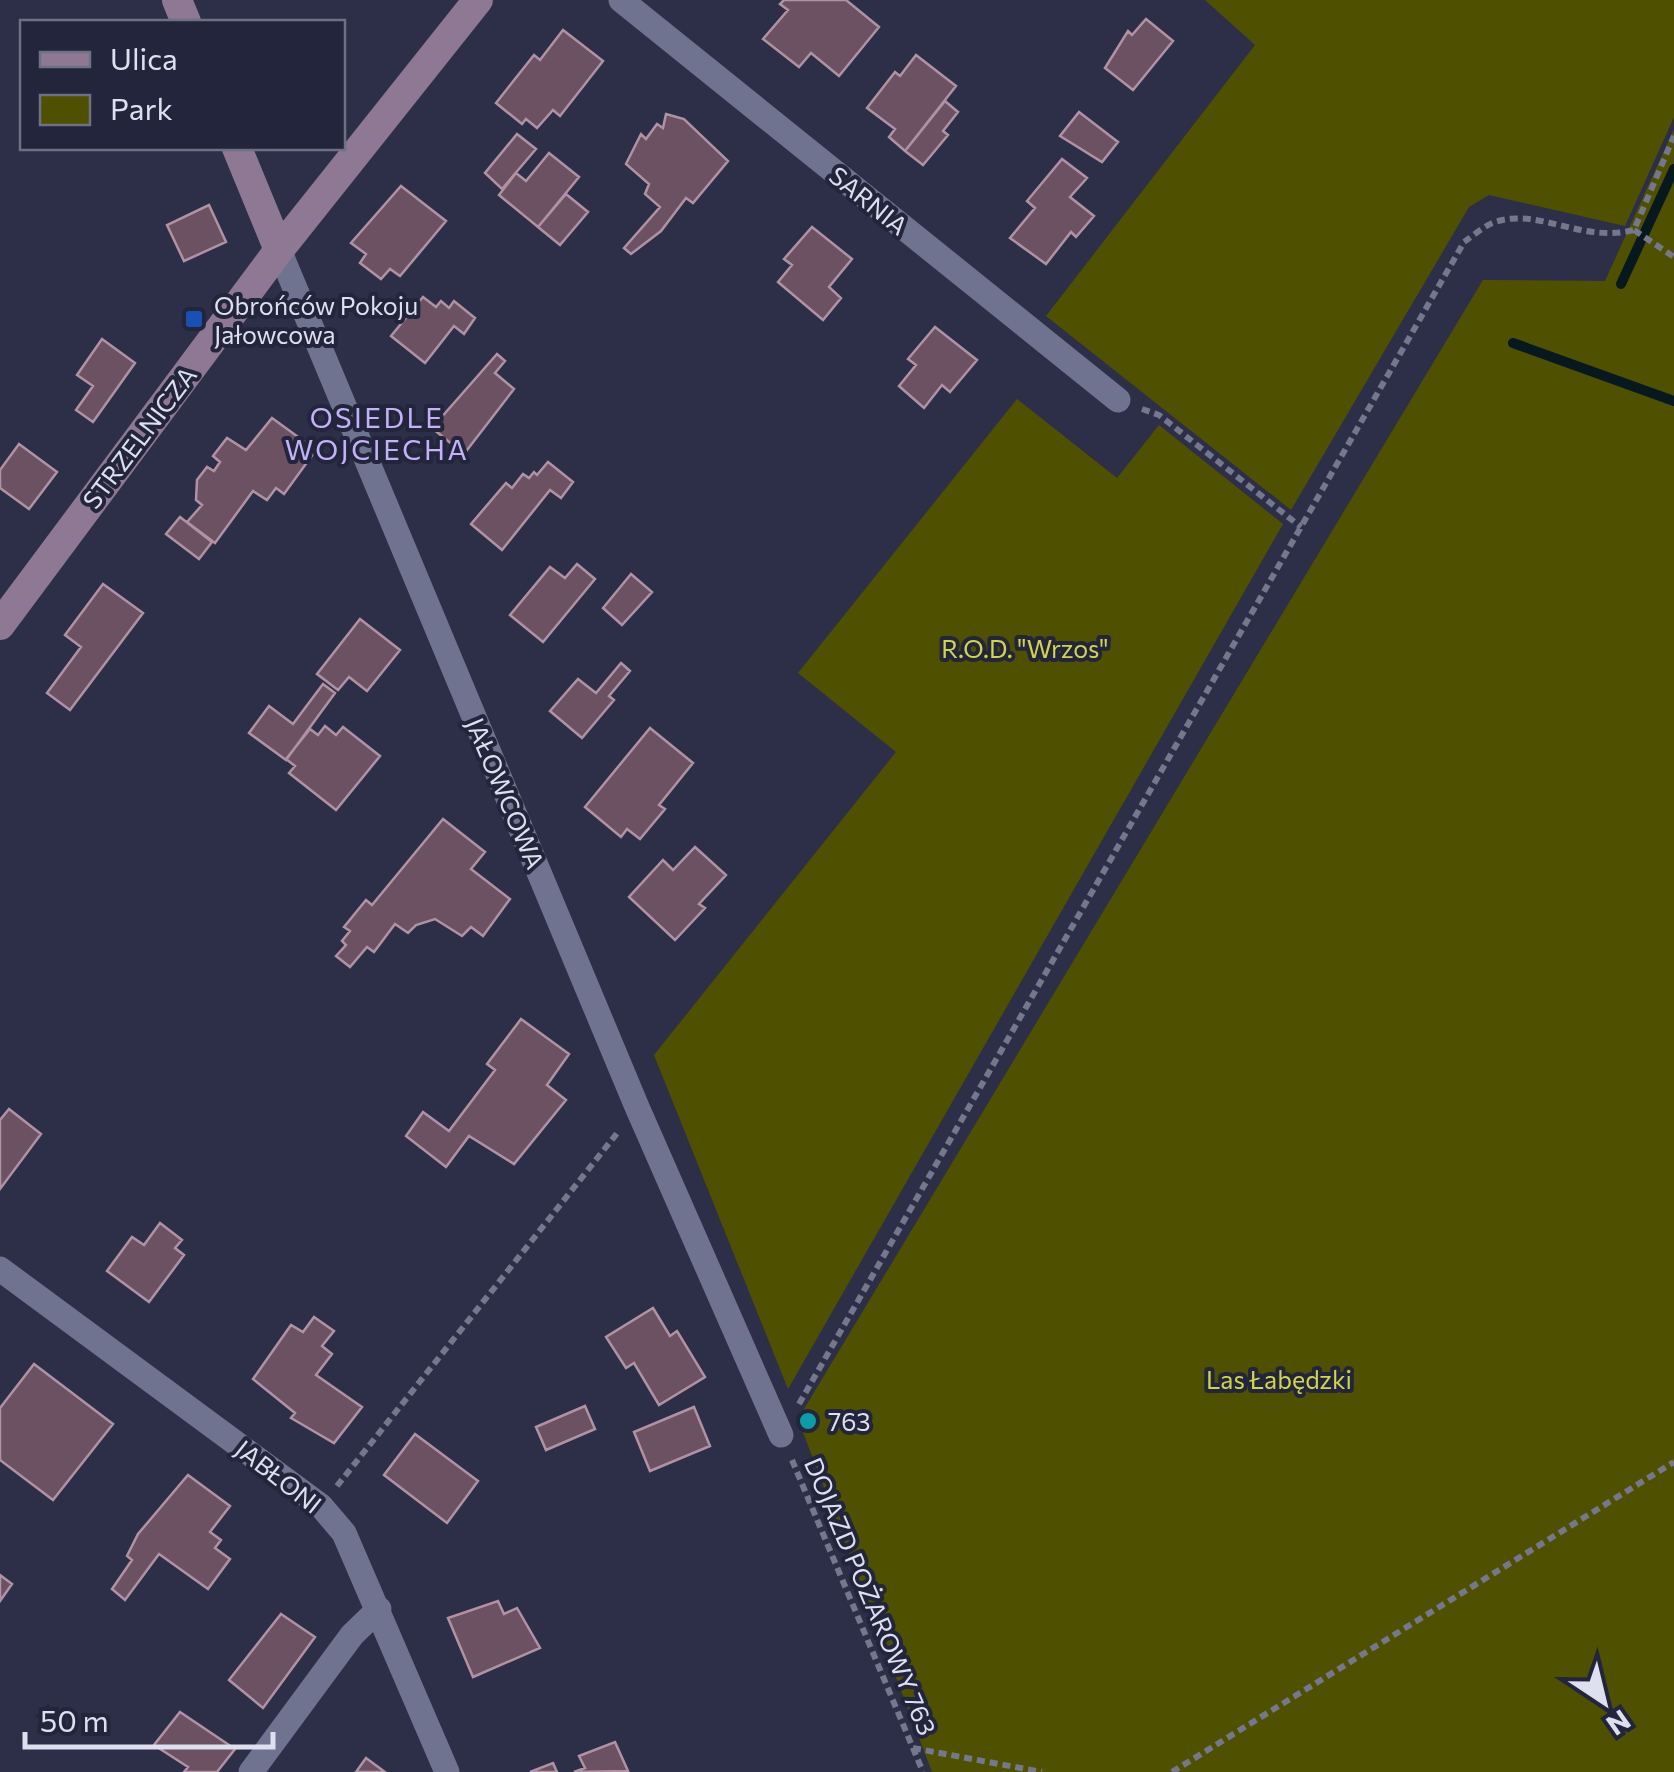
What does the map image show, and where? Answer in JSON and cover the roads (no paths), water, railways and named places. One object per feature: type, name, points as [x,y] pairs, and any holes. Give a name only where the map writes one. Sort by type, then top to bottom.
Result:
[{"type":"street","name":"STRZELNICZA","points":[[0,625],[279,250],[478,0]]},
{"type":"street","name":"SARNIA","points":[[621,0],[1118,400]]},
{"type":"street","name":"JAŁOWCOWA","points":[[238,150],[637,1108],[781,1435]]},
{"type":"street","name":"JABŁONI","points":[[0,1269],[321,1506],[344,1532],[446,1772]]},
{"type":"street","points":[[251,1772],[352,1635],[379,1609]]},
{"type":"waterway","points":[[1621,284],[1674,169]]},
{"type":"waterway","points":[[1513,343],[1674,401]]},
{"type":"place","name":"Obrońców Pokoju Jałowcowa","points":[[194,319]]},
{"type":"place","name":"763","points":[[808,1421]]},
{"type":"district","name":"OSIEDLE WOJCIECHA","points":[[377,433]]},
{"type":"park label","name":"R.O.D. \"Wrzos\"","points":[[1025,648]]},
{"type":"park label","name":"Las Łabędzki","points":[[1279,1379]]}]
